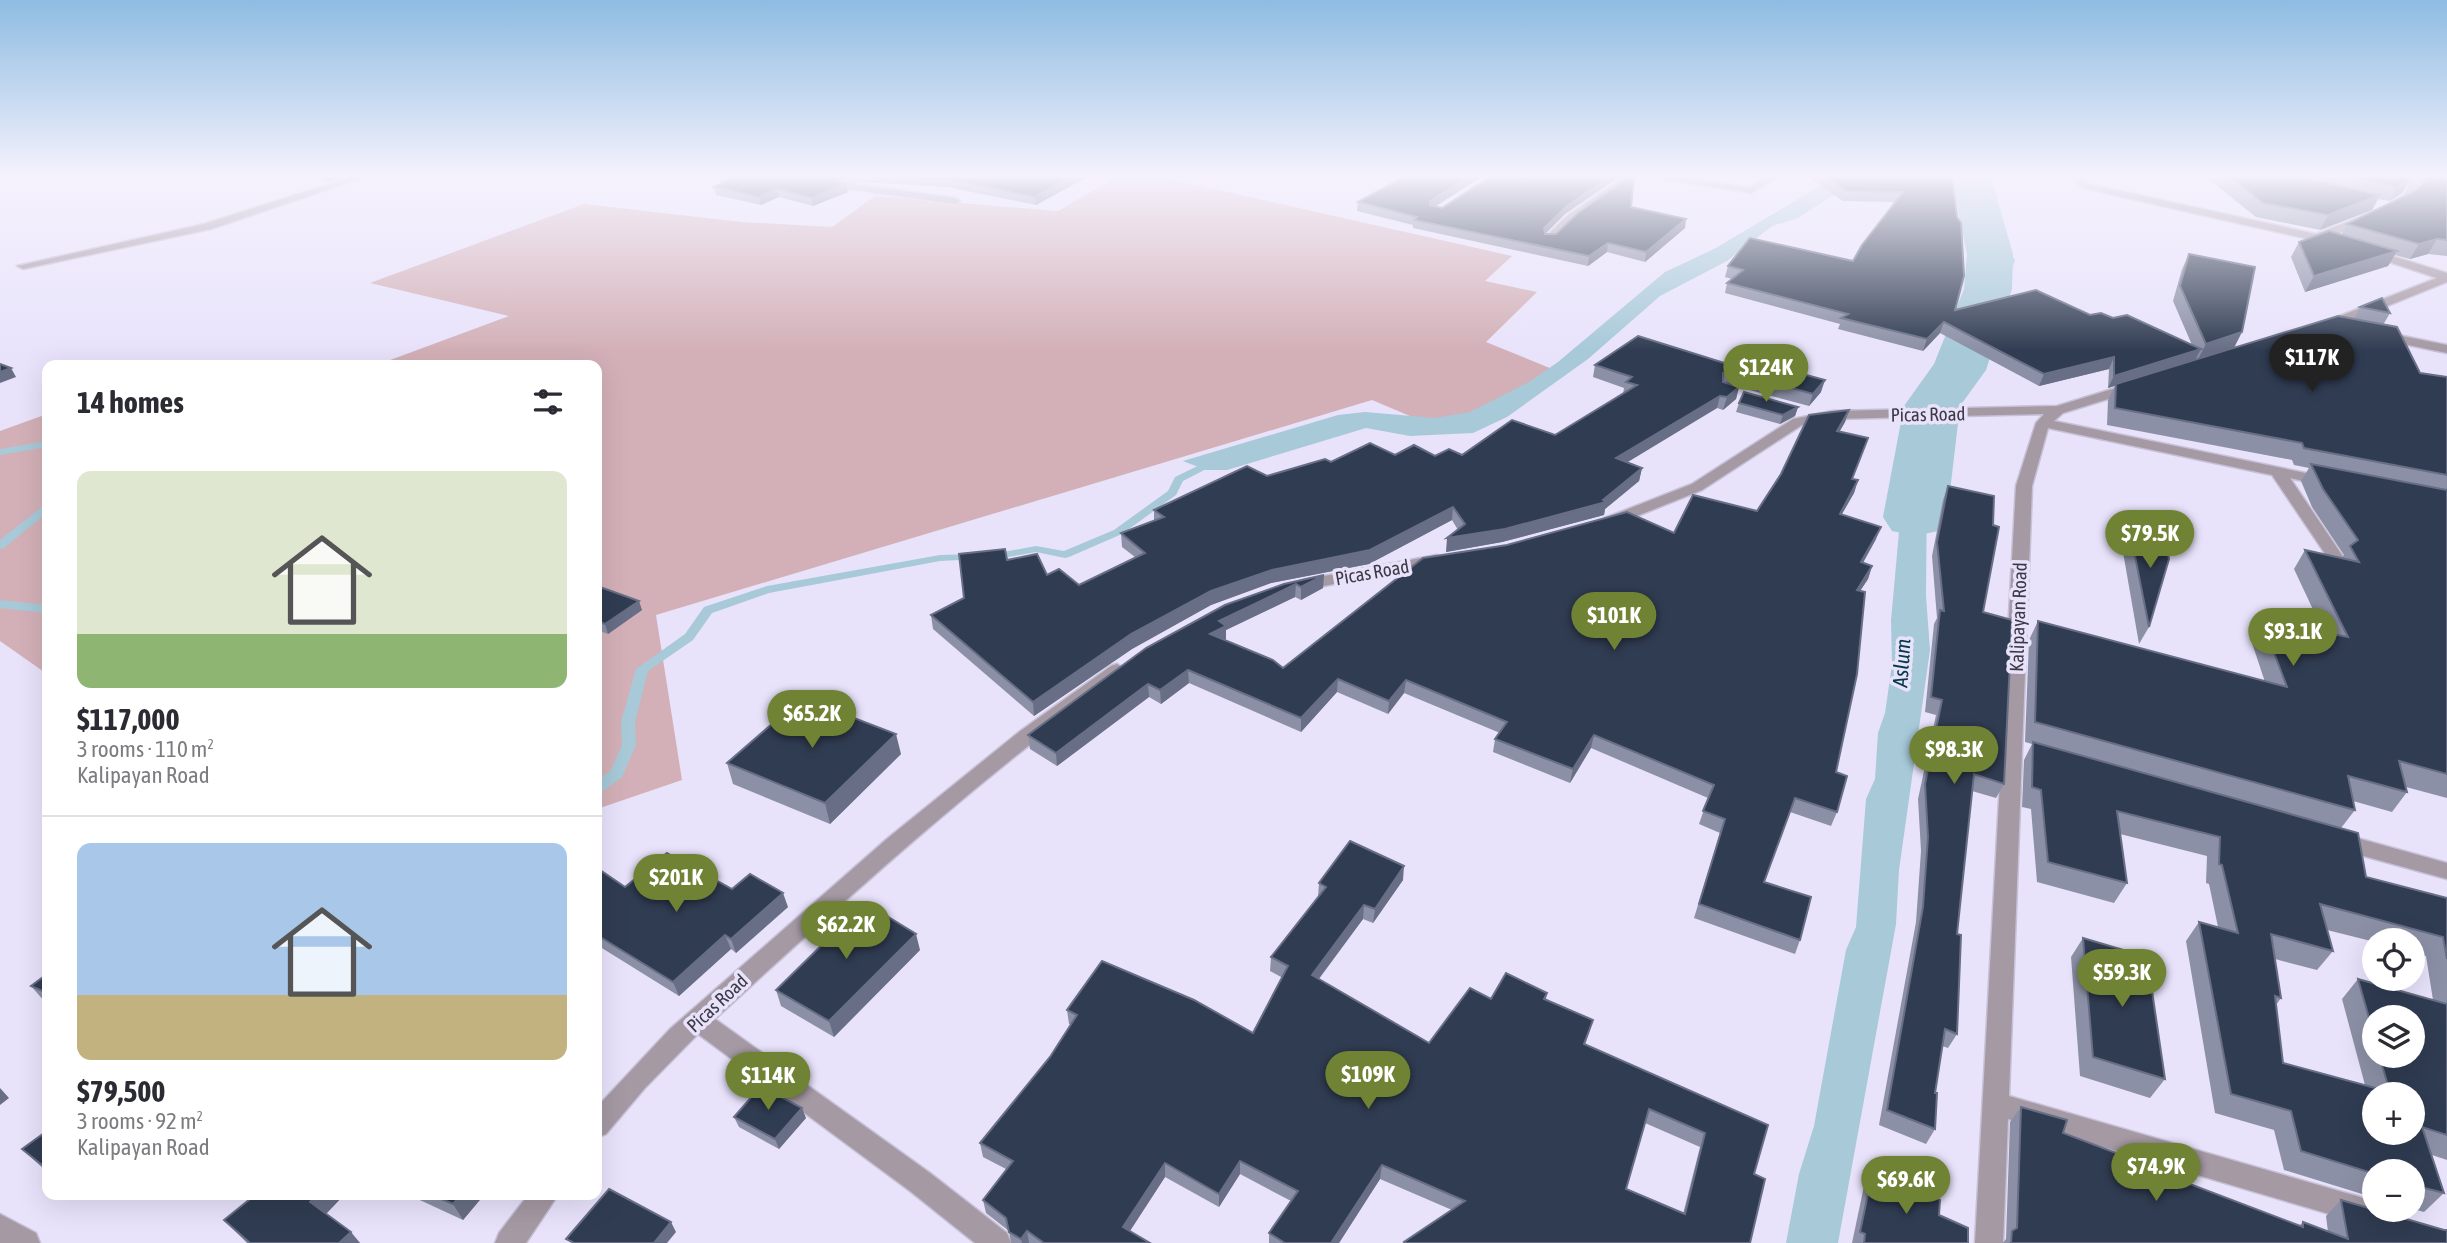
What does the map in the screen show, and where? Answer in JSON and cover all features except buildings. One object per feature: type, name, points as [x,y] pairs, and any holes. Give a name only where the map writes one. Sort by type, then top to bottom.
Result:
[{"type":"street","points":[[23,266],[173,235]]},
{"type":"street","points":[[1549,239],[1553,235]]},
{"type":"street","points":[[2309,235],[2343,244]]},
{"type":"street","points":[[2318,237],[2323,235]]},
{"type":"street","points":[[2356,248],[2447,277]]},
{"type":"street","points":[[2302,334],[2447,277]]},
{"type":"street","points":[[2328,325],[2447,349]]},
{"type":"street","points":[[2043,423],[2058,410],[2148,382]]},
{"type":"street","points":[[1788,407],[1825,417]]},
{"type":"street","name":"Picas Road","points":[[1593,526],[1631,515],[1697,487],[1798,422],[1825,417],[2058,410]]},
{"type":"street","points":[[2043,423],[2343,484]]},
{"type":"street","name":"Kalipayan Road","points":[[1989,1243],[2019,750],[2024,486],[2043,423]]},
{"type":"street","points":[[2278,472],[2336,558]]},
{"type":"street","name":"Picas Road","points":[[1292,587],[1451,558]]},
{"type":"street","name":"Picas Road","points":[[602,1119],[614,1103],[698,1020],[831,898],[1054,714],[1129,663]]},
{"type":"street","points":[[2315,834],[2447,871]]},
{"type":"street","points":[[698,1020],[909,1174],[997,1243]]},
{"type":"street","points":[[1997,1104],[2362,1210]]},
{"type":"street","points":[[509,1243],[541,1200]]},
{"type":"street","points":[[0,1228],[26,1243]]},
{"type":"shaded area","points":[[500,235],[1419,235],[1512,256],[1485,281],[1537,292],[1486,342],[1557,371],[1443,430],[1372,400],[656,615],[682,780],[602,807],[602,360],[390,360],[509,316],[370,283]]},
{"type":"shaded area","points":[[42,416],[42,670],[0,641],[0,431]]},
{"type":"water","points":[[1738,235],[1760,235],[1727,261],[1660,296],[1588,359],[1507,417],[1473,433],[1410,436],[1366,428],[1227,470],[1206,470],[1183,461],[1338,415],[1365,412],[1435,418],[1470,412],[1529,382],[1558,362],[1665,272]]},
{"type":"water","points":[[1966,235],[2000,235],[2015,260],[1992,332],[1969,390],[1952,406],[1919,404],[1958,333],[1962,303],[1972,273]]},
{"type":"water","points":[[1914,419],[1945,421],[1927,481],[1926,596],[1930,650],[1899,870],[1896,924],[1838,1243],[1786,1243],[1799,1174],[1814,1126],[1846,950],[1856,927],[1866,799],[1875,779],[1878,733],[1885,713],[1892,665],[1891,620],[1901,510],[1896,481],[1904,470]]},
{"type":"waterway","name":"Aslum","points":[[1915,517],[1932,406],[1944,385],[1959,370],[1988,289],[1990,254],[1985,235]]},
{"type":"waterway","points":[[0,452],[42,445]]},
{"type":"waterway","points":[[993,557],[1036,549],[1065,555],[1118,532],[1172,493],[1179,479],[1212,462]]},
{"type":"waterway","points":[[0,546],[42,512]]},
{"type":"waterway","points":[[602,784],[617,773],[629,745],[628,722],[642,669],[689,637],[708,610],[767,590],[940,558],[975,557]]},
{"type":"waterway","points":[[0,604],[42,608]]}]
